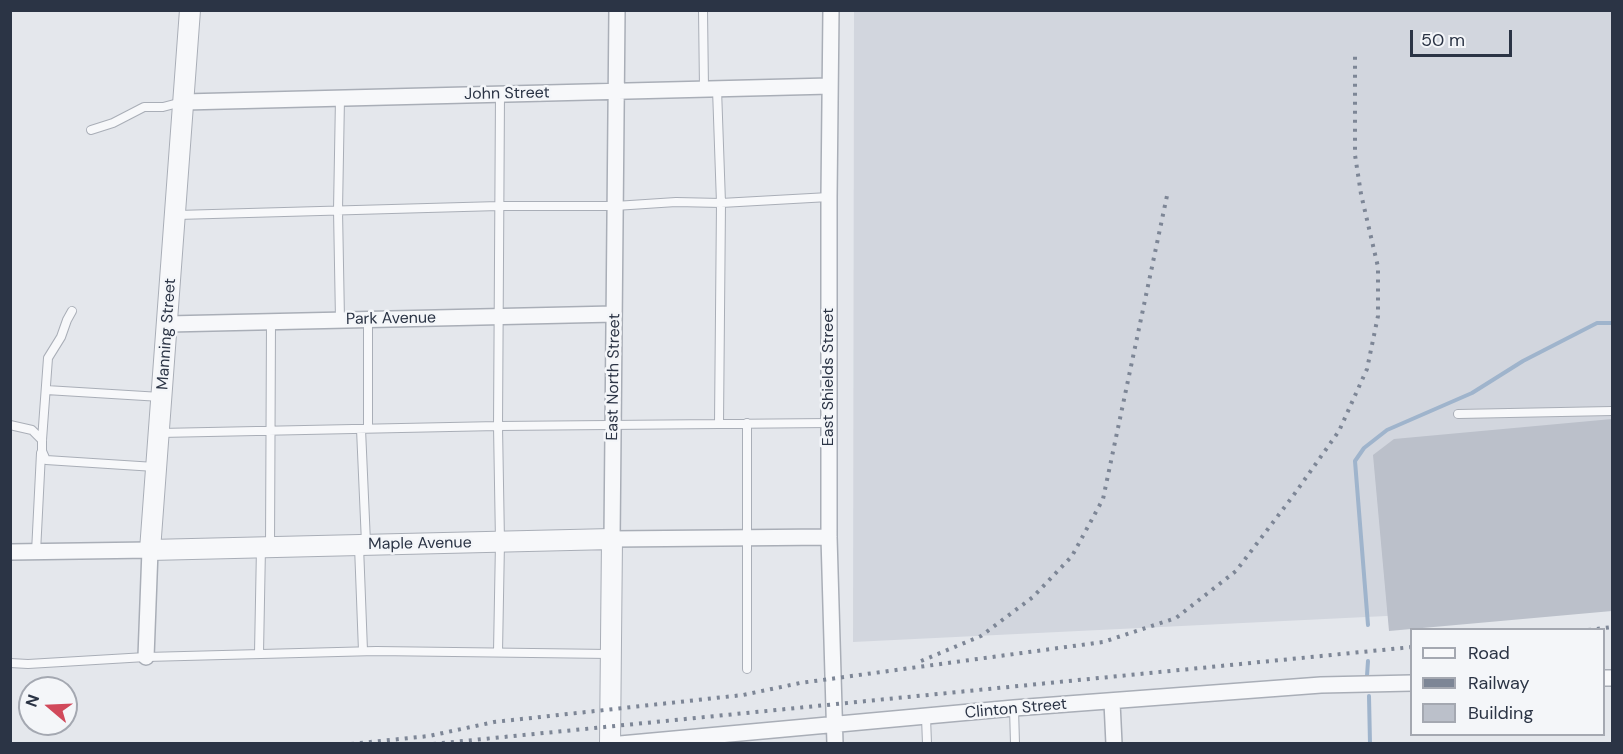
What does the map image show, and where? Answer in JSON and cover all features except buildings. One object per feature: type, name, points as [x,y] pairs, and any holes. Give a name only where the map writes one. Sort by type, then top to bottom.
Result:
[{"type":"street","name":"Manning Street","points":[[146,657],[150,550],[190,10]]},
{"type":"street","name":"East North Street","points":[[610,744],[617,10]]},
{"type":"street","name":"East Shields Street","points":[[831,10],[829,537],[836,744]]},
{"type":"street","name":"John Street","points":[[184,102],[830,86]]},
{"type":"street","name":"Park Avenue","points":[[168,324],[614,314]]},
{"type":"street","name":"Maple Avenue","points":[[10,552],[612,539],[829,537]]},
{"type":"street","name":"Clinton Street","points":[[620,744],[754,738],[836,726],[1014,708],[1321,685],[1410,683]]},
{"type":"street","points":[[1112,702],[1114,744]]},
{"type":"lane","points":[[702,10],[721,203],[719,423]]},
{"type":"lane","points":[[498,652],[500,94]]},
{"type":"lane","points":[[340,98],[338,210],[340,320]]},
{"type":"lane","points":[[91,130],[113,123],[144,107],[163,107],[184,102]]},
{"type":"lane","points":[[175,215],[499,206],[615,206],[829,197]]},
{"type":"lane","points":[[36,552],[48,358],[61,337],[72,311]]},
{"type":"lane","points":[[363,651],[364,428],[368,320]]},
{"type":"lane","points":[[259,653],[266,547],[270,322]]},
{"type":"lane","points":[[46,390],[162,397]]},
{"type":"lane","points":[[1458,414],[1612,411]]},
{"type":"lane","points":[[747,423],[747,669]]},
{"type":"lane","points":[[160,433],[498,426],[830,423]]},
{"type":"lane","points":[[10,425],[32,430],[42,440]]},
{"type":"lane","points":[[42,451],[46,460],[157,468]]},
{"type":"lane","points":[[10,663],[363,651],[610,654]]},
{"type":"lane","points":[[1014,708],[1015,744]]},
{"type":"lane","points":[[926,717],[927,744]]},
{"type":"shaded area","points":[[854,11],[1612,11],[1612,605],[853,642]]},
{"type":"waterway","points":[[1368,625],[1355,461],[1364,448],[1387,430],[1472,393],[1523,361],[1597,323],[1612,323]]},
{"type":"waterway","points":[[1367,676],[1368,661]]},
{"type":"waterway","points":[[1369,696],[1370,744]]},
{"type":"railway","points":[[351,744],[429,736],[494,722],[743,695],[800,683],[1103,642],[1176,618],[1236,571],[1339,431],[1367,369],[1378,316],[1378,267],[1361,194],[1355,155],[1355,56]]},
{"type":"railway","points":[[921,661],[981,636],[1033,597],[1072,556],[1103,499],[1168,191]]},
{"type":"railway","points":[[1604,628],[1612,627]]},
{"type":"railway","points":[[433,744],[1410,647]]}]
